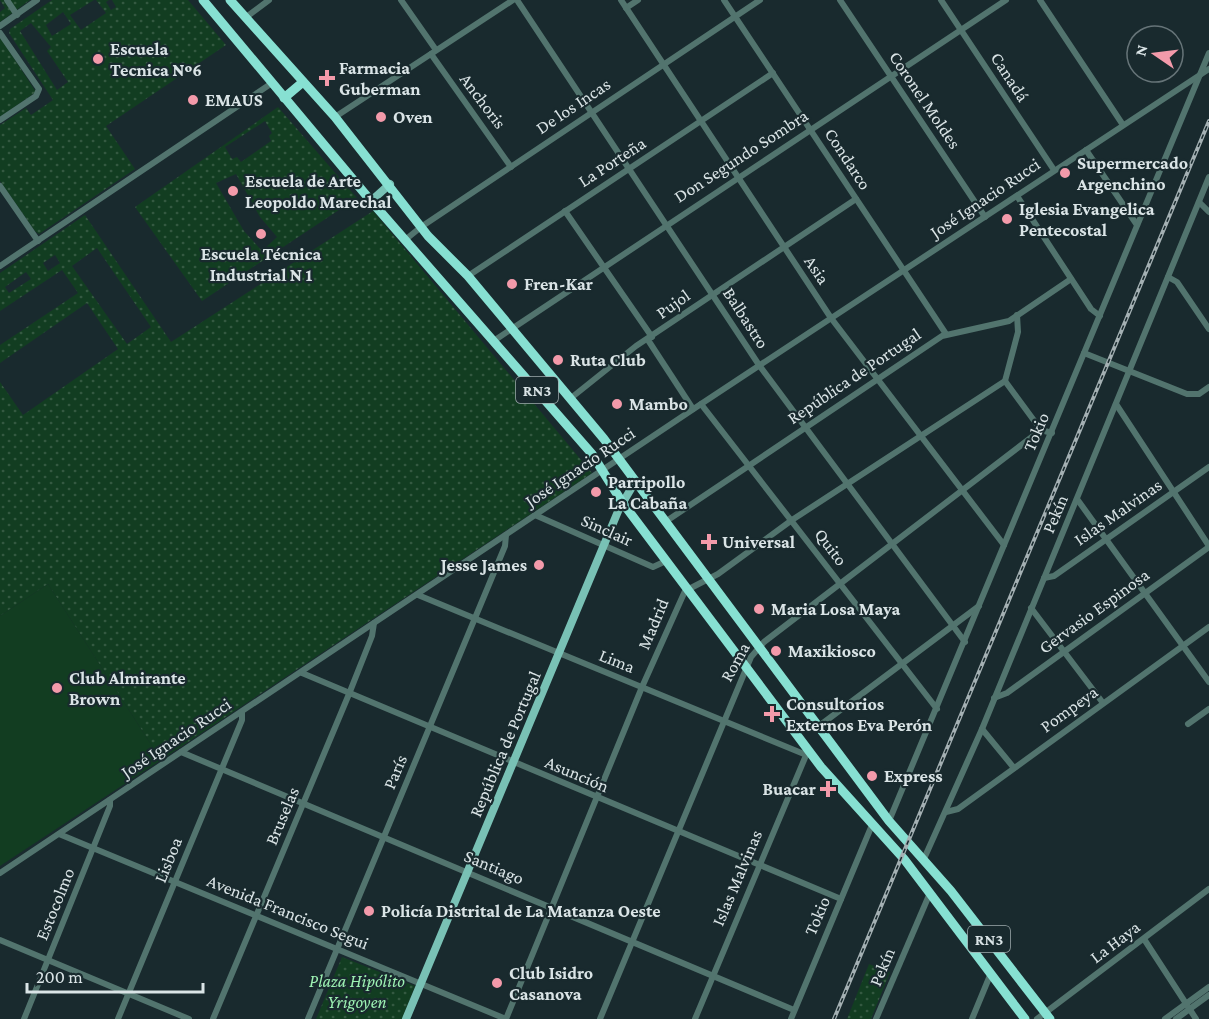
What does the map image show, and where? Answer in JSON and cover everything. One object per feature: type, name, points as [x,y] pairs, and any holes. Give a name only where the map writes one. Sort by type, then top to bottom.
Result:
[{"type":"highway","name":"RN3","points":[[203,0],[371,201],[496,339],[604,471],[622,502],[747,665],[807,752],[930,893],[1025,1019]]},
{"type":"highway","name":"RN3","points":[[230,0],[335,117],[390,184],[421,227],[468,276],[571,398],[889,821],[951,891],[1048,1016]]},
{"type":"highway","points":[[284,98],[303,82]]},
{"type":"main road","points":[[371,201],[390,184]]},
{"type":"main road","name":"República de Portugal","points":[[406,1019],[603,545],[622,502],[634,482]]},
{"type":"street","points":[[7,0],[17,15]]},
{"type":"street","points":[[0,26],[37,0]]},
{"type":"street","points":[[245,18],[269,0]]},
{"type":"street","name":"Anchoris","points":[[401,0],[433,52],[511,167]]},
{"type":"street","points":[[335,117],[515,0]]},
{"type":"street","name":"Balbastro","points":[[515,0],[759,365],[965,642]]},
{"type":"street","name":"Asia","points":[[621,0],[831,318],[960,491],[1004,545]]},
{"type":"street","points":[[626,8],[638,0]]},
{"type":"street","name":"Condarco","points":[[724,0],[946,334]]},
{"type":"street","name":"De los Incas","points":[[405,240],[421,227],[760,0]]},
{"type":"street","name":"Coronel Moldes","points":[[840,0],[985,217]]},
{"type":"street","name":"Canadá","points":[[941,0],[1054,170]]},
{"type":"street","name":"Don Segundo Sombra","points":[[496,339],[1006,0]]},
{"type":"street","points":[[1040,0],[1123,125]]},
{"type":"street","points":[[0,33],[39,89],[36,96],[0,120]]},
{"type":"street","name":"Tokio","points":[[889,821],[1209,53]]},
{"type":"street","name":"José Ignacio Rucci","points":[[0,873],[604,471],[759,365],[1209,69]]},
{"type":"street","name":"La Porteña","points":[[468,276],[773,73]]},
{"type":"street","points":[[0,266],[272,83]]},
{"type":"street","points":[[1180,88],[1189,92],[1190,100]]},
{"type":"street","points":[[1086,150],[1137,225]]},
{"type":"street","name":"Pekín","points":[[923,861],[982,729],[1209,177]]},
{"type":"street","points":[[0,186],[38,241]]},
{"type":"street","points":[[0,201],[7,196]]},
{"type":"street","points":[[1017,196],[1091,309],[1100,315]]},
{"type":"street","name":"Pujol","points":[[571,398],[712,294],[856,199]]},
{"type":"street","points":[[1199,202],[1209,212]]},
{"type":"street","points":[[565,211],[650,338],[693,409]]},
{"type":"street","points":[[1168,277],[1177,282],[1209,328]]},
{"type":"street","name":"República de Portugal","points":[[665,522],[946,334],[1000,324],[1071,279]]},
{"type":"street","points":[[1017,315],[1018,332],[1005,381],[1041,430],[1052,433]]},
{"type":"street","points":[[1084,353],[1187,394],[1199,394],[1209,387]]},
{"type":"street","name":"Madrid","points":[[506,1019],[682,595],[687,589],[708,580],[792,520],[1005,381]]},
{"type":"street","name":"Quito","points":[[701,404],[937,709]]},
{"type":"street","points":[[1116,404],[1209,546]]},
{"type":"street","name":"Roma","points":[[600,1019],[747,665],[759,647],[1041,430]]},
{"type":"street","name":"Islas Malvinas","points":[[1044,578],[1054,576],[1209,467]]},
{"type":"street","points":[[1077,499],[1209,682]]},
{"type":"street","name":"Sinclair","points":[[535,515],[653,567],[666,561]]},
{"type":"street","name":"París","points":[[308,1019],[476,618],[505,546],[506,535]]},
{"type":"street","name":"Gervasio Espinosa","points":[[994,698],[1007,693],[1065,652],[1209,546]]},
{"type":"street","name":"Lima","points":[[418,595],[724,721],[807,752]]},
{"type":"street","points":[[819,726],[980,605]]},
{"type":"street","points":[[1031,608],[1103,703]]},
{"type":"street","name":"Bruselas","points":[[213,1019],[349,694],[372,636],[374,623]]},
{"type":"street","name":"Pompeya","points":[[946,812],[958,809],[1209,627]]},
{"type":"street","name":"Asunción","points":[[302,673],[513,764],[841,899]]},
{"type":"street","points":[[1188,724],[1209,709]]},
{"type":"street","name":"Lisboa","points":[[118,1019],[222,770],[242,720],[242,712]]},
{"type":"street","points":[[982,729],[1014,768]]},
{"type":"street","name":"Santiago","points":[[181,752],[794,1010]]},
{"type":"street","name":"Islas Malvinas","points":[[695,1019],[807,752]]},
{"type":"street","name":"Estocolmo","points":[[24,1019],[94,847],[110,800]]},
{"type":"street","name":"Tokio","points":[[790,1019],[872,825]]},
{"type":"street","name":"Avenida Francisco Segui","points":[[59,834],[506,1019]]},
{"type":"street","name":"La Haya","points":[[1037,1019],[1048,1016],[1209,889]]},
{"type":"street","name":"Pekín","points":[[876,1019],[930,893]]},
{"type":"street","points":[[1144,939],[1196,1019]]},
{"type":"street","points":[[0,940],[189,1019]]},
{"type":"street","points":[[972,1019],[991,973]]},
{"type":"street","points":[[1176,1019],[1209,987]]},
{"type":"street","points":[[1165,1019],[1209,995]]},
{"type":"green space","points":[[0,0],[30,0],[0,22],[0,12],[5,8]]},
{"type":"green space","points":[[52,0],[94,0],[70,15],[81,30],[106,13],[96,0],[109,0],[106,2],[111,10],[116,7],[112,0],[188,0],[226,45],[106,126],[135,169],[39,234],[0,181],[0,125],[26,108],[31,115],[53,100],[9,33],[10,29]],"holes":[[[63,12],[71,24],[52,36],[46,25]],[[31,23],[51,47],[47,51],[68,82],[57,90],[20,31]]]},
{"type":"green space","points":[[0,37],[36,92],[0,117]]},
{"type":"green space","points":[[278,107],[357,198],[202,301],[135,207]],"holes":[[[265,121],[272,133],[269,136],[271,141],[241,162],[237,157],[232,159],[225,147]],[[236,174],[260,217],[277,237],[262,251],[244,231],[216,183]]]},
{"type":"green space","points":[[373,211],[592,473],[161,760],[48,584],[0,616],[0,382],[23,415],[118,349],[87,303],[0,363],[0,345],[78,293],[62,270],[0,311],[0,273],[85,215],[171,342]],"holes":[[[97,248],[151,327],[127,344],[72,266]],[[55,255],[60,263],[48,271],[43,263]],[[26,272],[31,279],[9,293],[5,287]]]},
{"type":"green space","name":"Club Almirante Brown","points":[[48,584],[161,760],[0,866],[0,616]]},
{"type":"green space","name":"Plaza Hipólito Yrigoyen","points":[[342,957],[415,986],[402,1019],[316,1019]]},
{"type":"green space","points":[[869,964],[890,972],[871,1019],[847,1019]]},
{"type":"railway","points":[[834,1019],[1209,121]]},
{"type":"place","name":"Escuela Tecnica Nº6","points":[[98,59]]},
{"type":"place","name":"Farmacia Guberman","points":[[327,78]]},
{"type":"place","name":"EMAUS","points":[[193,100]]},
{"type":"place","name":"Oven","points":[[381,117]]},
{"type":"place","name":"Supermercado Argenchino","points":[[1065,173]]},
{"type":"place","name":"Escuela de Arte Leopoldo Marechal","points":[[233,191]]},
{"type":"place","name":"Iglesia Evangelica Pentecostal","points":[[1007,219]]},
{"type":"place","name":"Escuela Técnica Industrial N 1","points":[[261,234]]},
{"type":"place","name":"Fren-Kar","points":[[512,284]]},
{"type":"place","name":"Ruta Club","points":[[558,360]]},
{"type":"place","name":"Mambo","points":[[617,404]]},
{"type":"place","name":"Parripollo La Cabaña","points":[[596,492]]},
{"type":"place","name":"Universal","points":[[709,542]]},
{"type":"place","name":"Jesse James","points":[[539,565]]},
{"type":"place","name":"Maria Losa Maya","points":[[759,609]]},
{"type":"place","name":"Maxikiosco","points":[[776,651]]},
{"type":"place","name":"Club Almirante Brown","points":[[57,688]]},
{"type":"place","name":"Consultorios Externos Eva Perón","points":[[772,714]]},
{"type":"place","name":"Express","points":[[872,776]]},
{"type":"place","name":"Buacar","points":[[828,789]]},
{"type":"place","name":"Policía Distrital de La Matanza Oeste","points":[[369,911]]},
{"type":"place","name":"Club Isidro Casanova","points":[[497,983]]}]
